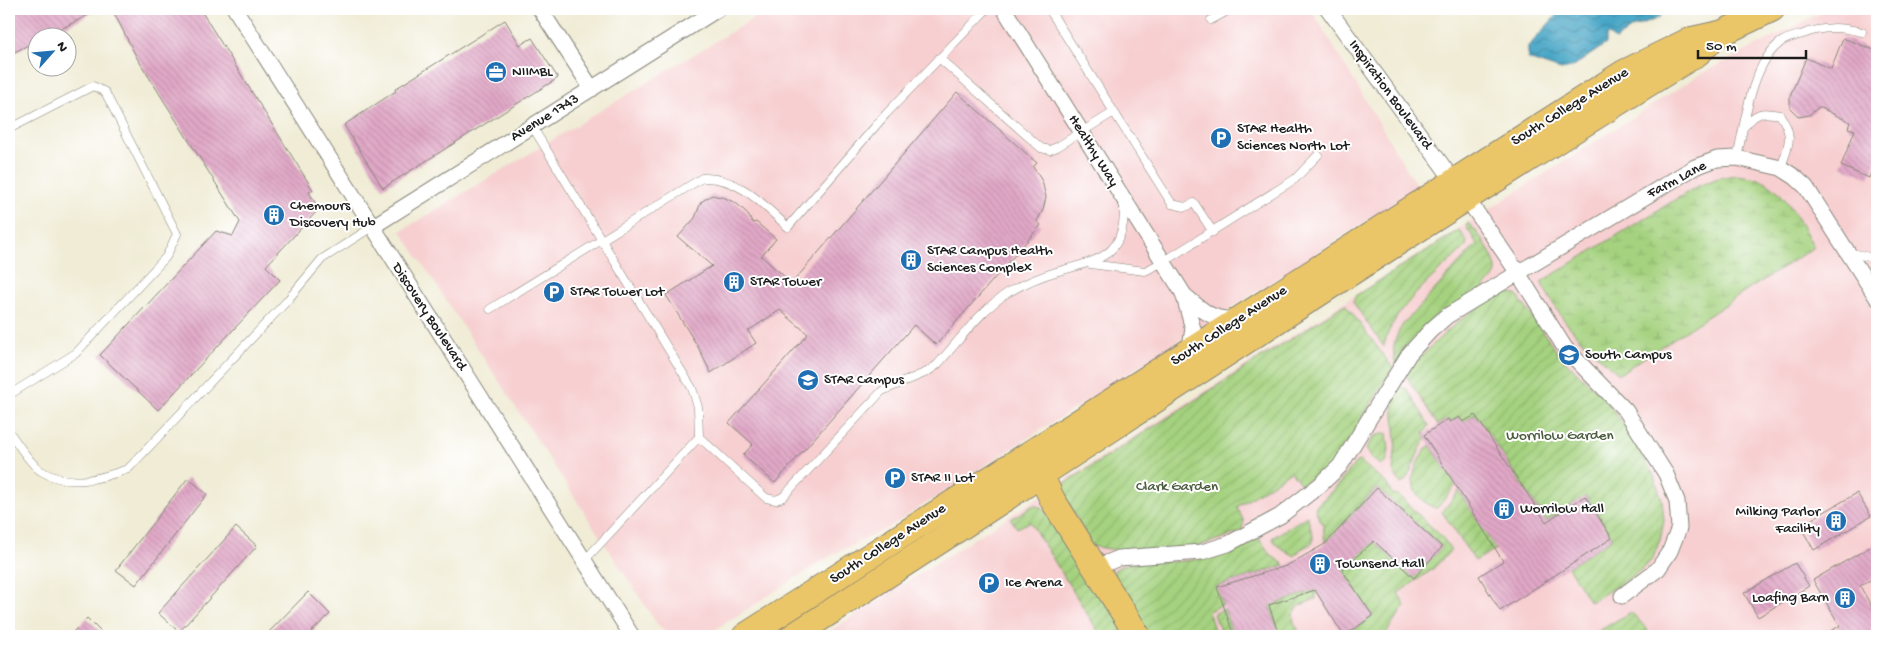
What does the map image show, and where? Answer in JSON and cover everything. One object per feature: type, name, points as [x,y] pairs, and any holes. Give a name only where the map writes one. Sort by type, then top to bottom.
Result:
[{"type":"main road","name":"South College Avenue","points":[[745,636],[1243,317],[1698,53],[1722,33],[1772,9]]},
{"type":"main road","name":"South College Avenue","points":[[793,636],[1042,477],[1460,190]]},
{"type":"main road","points":[[1046,443],[1042,477],[1052,499],[1138,636]]},
{"type":"street","name":"Discovery Boulevard","points":[[235,9],[584,560],[627,632],[642,636]]},
{"type":"street","points":[[540,9],[592,89]]},
{"type":"street","name":"Avenue 1743","points":[[372,227],[718,9]]},
{"type":"street","name":"Healthy Way","points":[[1004,9],[1183,293],[1198,307],[1215,317],[1231,319],[1243,317]]},
{"type":"street","name":"Inspiration Boulevard","points":[[1328,9],[1460,190]]},
{"type":"street","name":"Farm Lane","points":[[1095,568],[1119,558],[1202,552],[1228,544],[1280,516],[1320,485],[1340,466],[1409,354],[1447,316],[1695,167],[1717,159],[1737,158],[1781,168],[1806,188],[1877,298]]},
{"type":"street","points":[[1460,190],[1518,273],[1565,348],[1626,411],[1666,474],[1677,501],[1679,528],[1670,551],[1658,569],[1622,596]]},
{"type":"street","name":"Healthy Way","points":[[1183,293],[1193,329],[1189,352]]},
{"type":"lane","points":[[490,309],[702,178],[724,179],[737,184],[788,227],[877,125],[987,9]]},
{"type":"lane","points":[[1049,9],[1172,204],[1185,207],[1194,203],[1213,232]]},
{"type":"lane","points":[[1211,20],[1231,9]]},
{"type":"lane","points":[[1737,158],[1748,105],[1765,60],[1782,42],[1819,28],[1842,27],[1862,32]]},
{"type":"lane","points":[[939,58],[1041,148],[1050,150],[1114,112]]},
{"type":"lane","points":[[9,129],[94,86],[105,92],[177,234],[166,257],[76,353],[9,396]]},
{"type":"lane","points":[[1745,126],[1754,115],[1765,113],[1780,115],[1789,128],[1789,142],[1781,168]]},
{"type":"lane","points":[[532,126],[692,388],[698,407],[699,437],[584,560]]},
{"type":"lane","points":[[1090,264],[1145,271],[1213,232],[1295,179],[1318,155]]},
{"type":"lane","points":[[699,437],[766,498],[776,500],[784,497],[869,403],[890,385],[927,372],[937,365],[987,307],[1035,279],[1090,264],[1102,258],[1119,240],[1125,220],[1124,199]]},
{"type":"lane","points":[[9,432],[40,470],[64,480],[82,481],[102,478],[128,468],[286,302],[322,259],[372,227]]},
{"type":"lane","points":[[1846,252],[1877,259]]},
{"type":"shaded area","name":"STAR Campus","points":[[769,9],[1311,9],[1418,188],[888,528],[832,555],[705,636],[670,636],[657,624],[401,231]]},
{"type":"shaded area","name":"South Campus","points":[[1828,9],[1877,9],[1877,636],[822,636],[1699,75]]},
{"type":"green space","points":[[1736,175],[1756,178],[1775,188],[1790,206],[1814,247],[1619,374],[1594,353],[1574,332],[1557,310],[1541,282],[1696,187],[1718,178]]},
{"type":"green space","points":[[1468,223],[1481,238],[1494,260],[1496,267],[1495,276],[1396,365],[1394,344],[1403,324],[1477,244],[1466,226]]},
{"type":"green space","points":[[1459,230],[1467,241],[1466,246],[1430,279],[1406,305],[1395,319],[1384,347],[1353,302],[1355,296]]},
{"type":"green space","name":"Worrilow Garden","points":[[1506,293],[1517,295],[1560,356],[1603,397],[1619,418],[1653,473],[1662,500],[1664,521],[1660,540],[1652,560],[1632,577],[1590,602],[1568,567],[1613,538],[1586,496],[1546,521],[1476,414],[1463,422],[1459,417],[1451,422],[1448,419],[1438,425],[1405,374],[1439,339],[1463,318],[1477,308]]},
{"type":"green space","name":"Clark Garden","points":[[1345,304],[1393,368],[1336,461],[1309,486],[1302,486],[1291,471],[1237,507],[1244,522],[1241,532],[1187,550],[1128,552],[1091,546],[1063,492],[1064,484]]},
{"type":"green space","points":[[1402,387],[1407,389],[1429,425],[1424,434],[1427,439],[1408,477],[1401,484],[1393,471],[1396,442],[1393,402]]},
{"type":"green space","points":[[1387,433],[1389,451],[1386,463],[1381,465],[1372,459],[1366,449],[1374,436]]},
{"type":"green space","points":[[1430,445],[1456,485],[1437,508],[1428,505],[1417,495],[1413,481],[1420,458]]},
{"type":"green space","points":[[1360,461],[1386,483],[1392,494],[1398,495],[1443,538],[1451,550],[1433,569],[1398,593],[1405,606],[1384,636],[1344,636],[1373,616],[1343,570],[1374,542],[1414,578],[1442,547],[1377,488],[1325,543],[1323,525],[1315,509],[1316,506],[1338,485],[1356,462]]},
{"type":"green space","points":[[1459,491],[1496,549],[1475,561],[1442,512]]},
{"type":"green space","points":[[1034,505],[1044,509],[1131,636],[1101,636],[1030,522],[1017,528],[1011,519]]},
{"type":"green space","points":[[1307,516],[1313,535],[1313,543],[1301,549],[1295,556],[1278,546],[1272,538]]},
{"type":"green space","points":[[1257,536],[1272,556],[1285,565],[1217,586],[1223,605],[1208,611],[1216,636],[1145,636],[1112,578],[1114,570],[1133,563],[1202,558]]},
{"type":"green space","points":[[1315,590],[1316,599],[1300,605],[1293,614],[1294,623],[1302,636],[1280,636],[1270,606]]},
{"type":"green space","points":[[1224,609],[1233,636],[1222,636],[1214,614]]},
{"type":"green space","points":[[1631,612],[1647,629],[1648,636],[1590,636]]},
{"type":"water","points":[[1562,9],[1657,9],[1661,12],[1659,18],[1632,28],[1615,40],[1609,35],[1606,36],[1606,44],[1571,68],[1561,70],[1528,59],[1528,47]]},
{"type":"building","points":[[9,9],[100,9],[63,28],[28,28],[28,45],[9,55]]},
{"type":"building","name":"Chemours Discovery Hub","points":[[112,9],[200,9],[313,190],[309,192],[319,209],[266,266],[280,280],[158,410],[100,355],[216,231],[233,236],[240,222],[137,58]]},
{"type":"building","points":[[505,20],[520,45],[532,38],[558,78],[383,188],[344,125],[396,91],[395,89]]},
{"type":"building","points":[[1843,38],[1877,51],[1877,157],[1869,178],[1841,166],[1855,130],[1848,128],[1850,122],[1819,107],[1809,115],[1799,117],[1790,108],[1790,96],[1806,58],[1831,69]]},
{"type":"building","name":"STAR Campus Health Sciences Complex","points":[[957,92],[1037,163],[1033,167],[1042,181],[1046,197],[1043,210],[1037,221],[1041,225],[936,345],[914,325],[775,483],[743,455],[753,444],[729,423],[808,334],[780,310],[748,331],[756,343],[711,373],[698,347],[666,295],[712,266],[678,237],[695,218],[701,202],[712,195],[725,198],[736,203],[746,212],[753,223],[756,222],[776,239],[761,256],[792,283]]},
{"type":"building","name":"Worrilow Hall","points":[[1475,415],[1546,522],[1585,496],[1612,538],[1500,611],[1479,576],[1503,561],[1424,435],[1448,419],[1450,422],[1459,417],[1463,422]]},
{"type":"building","points":[[188,478],[207,494],[136,585],[116,570]]},
{"type":"building","name":"Townsend Hall","points":[[1377,488],[1442,547],[1414,578],[1374,541],[1342,570],[1373,616],[1344,636],[1315,590],[1269,605],[1279,636],[1234,636],[1217,587],[1286,566],[1325,544]]},
{"type":"building","name":"Milking Parlor Facility","points":[[1857,493],[1871,516],[1814,550],[1800,526]]},
{"type":"building","points":[[236,527],[257,546],[179,632],[158,613]]},
{"type":"building","name":"Loafing Barn","points":[[1877,543],[1877,576],[1860,586],[1877,616],[1877,636],[1820,636],[1840,626],[1813,580]]},
{"type":"building","points":[[1795,563],[1809,586],[1758,617],[1744,593]]},
{"type":"building","points":[[308,592],[330,614],[307,636],[265,636]]},
{"type":"building","points":[[87,618],[105,636],[69,636]]},
{"type":"place","name":"NIIMBL","points":[[496,72]]},
{"type":"place","name":"STAR Health Sciences North Lot","points":[[1221,138]]},
{"type":"place","name":"Chemours Discovery Hub","points":[[274,215]]},
{"type":"place","name":"STAR Campus Health Sciences Complex","points":[[911,260]]},
{"type":"place","name":"STAR Tower","points":[[734,282]]},
{"type":"place","name":"STAR Tower Lot","points":[[554,292]]},
{"type":"place","name":"South Campus","points":[[1569,355]]},
{"type":"place","name":"STAR Campus","points":[[808,380]]},
{"type":"place","name":"STAR II Lot","points":[[895,478]]},
{"type":"place","name":"Worrilow Hall","points":[[1504,509]]},
{"type":"place","name":"Milking Parlor Facility","points":[[1836,521]]},
{"type":"place","name":"Townsend Hall","points":[[1320,564]]},
{"type":"place","name":"Ice Arena","points":[[989,583]]},
{"type":"place","name":"Loafing Barn","points":[[1845,598]]}]
